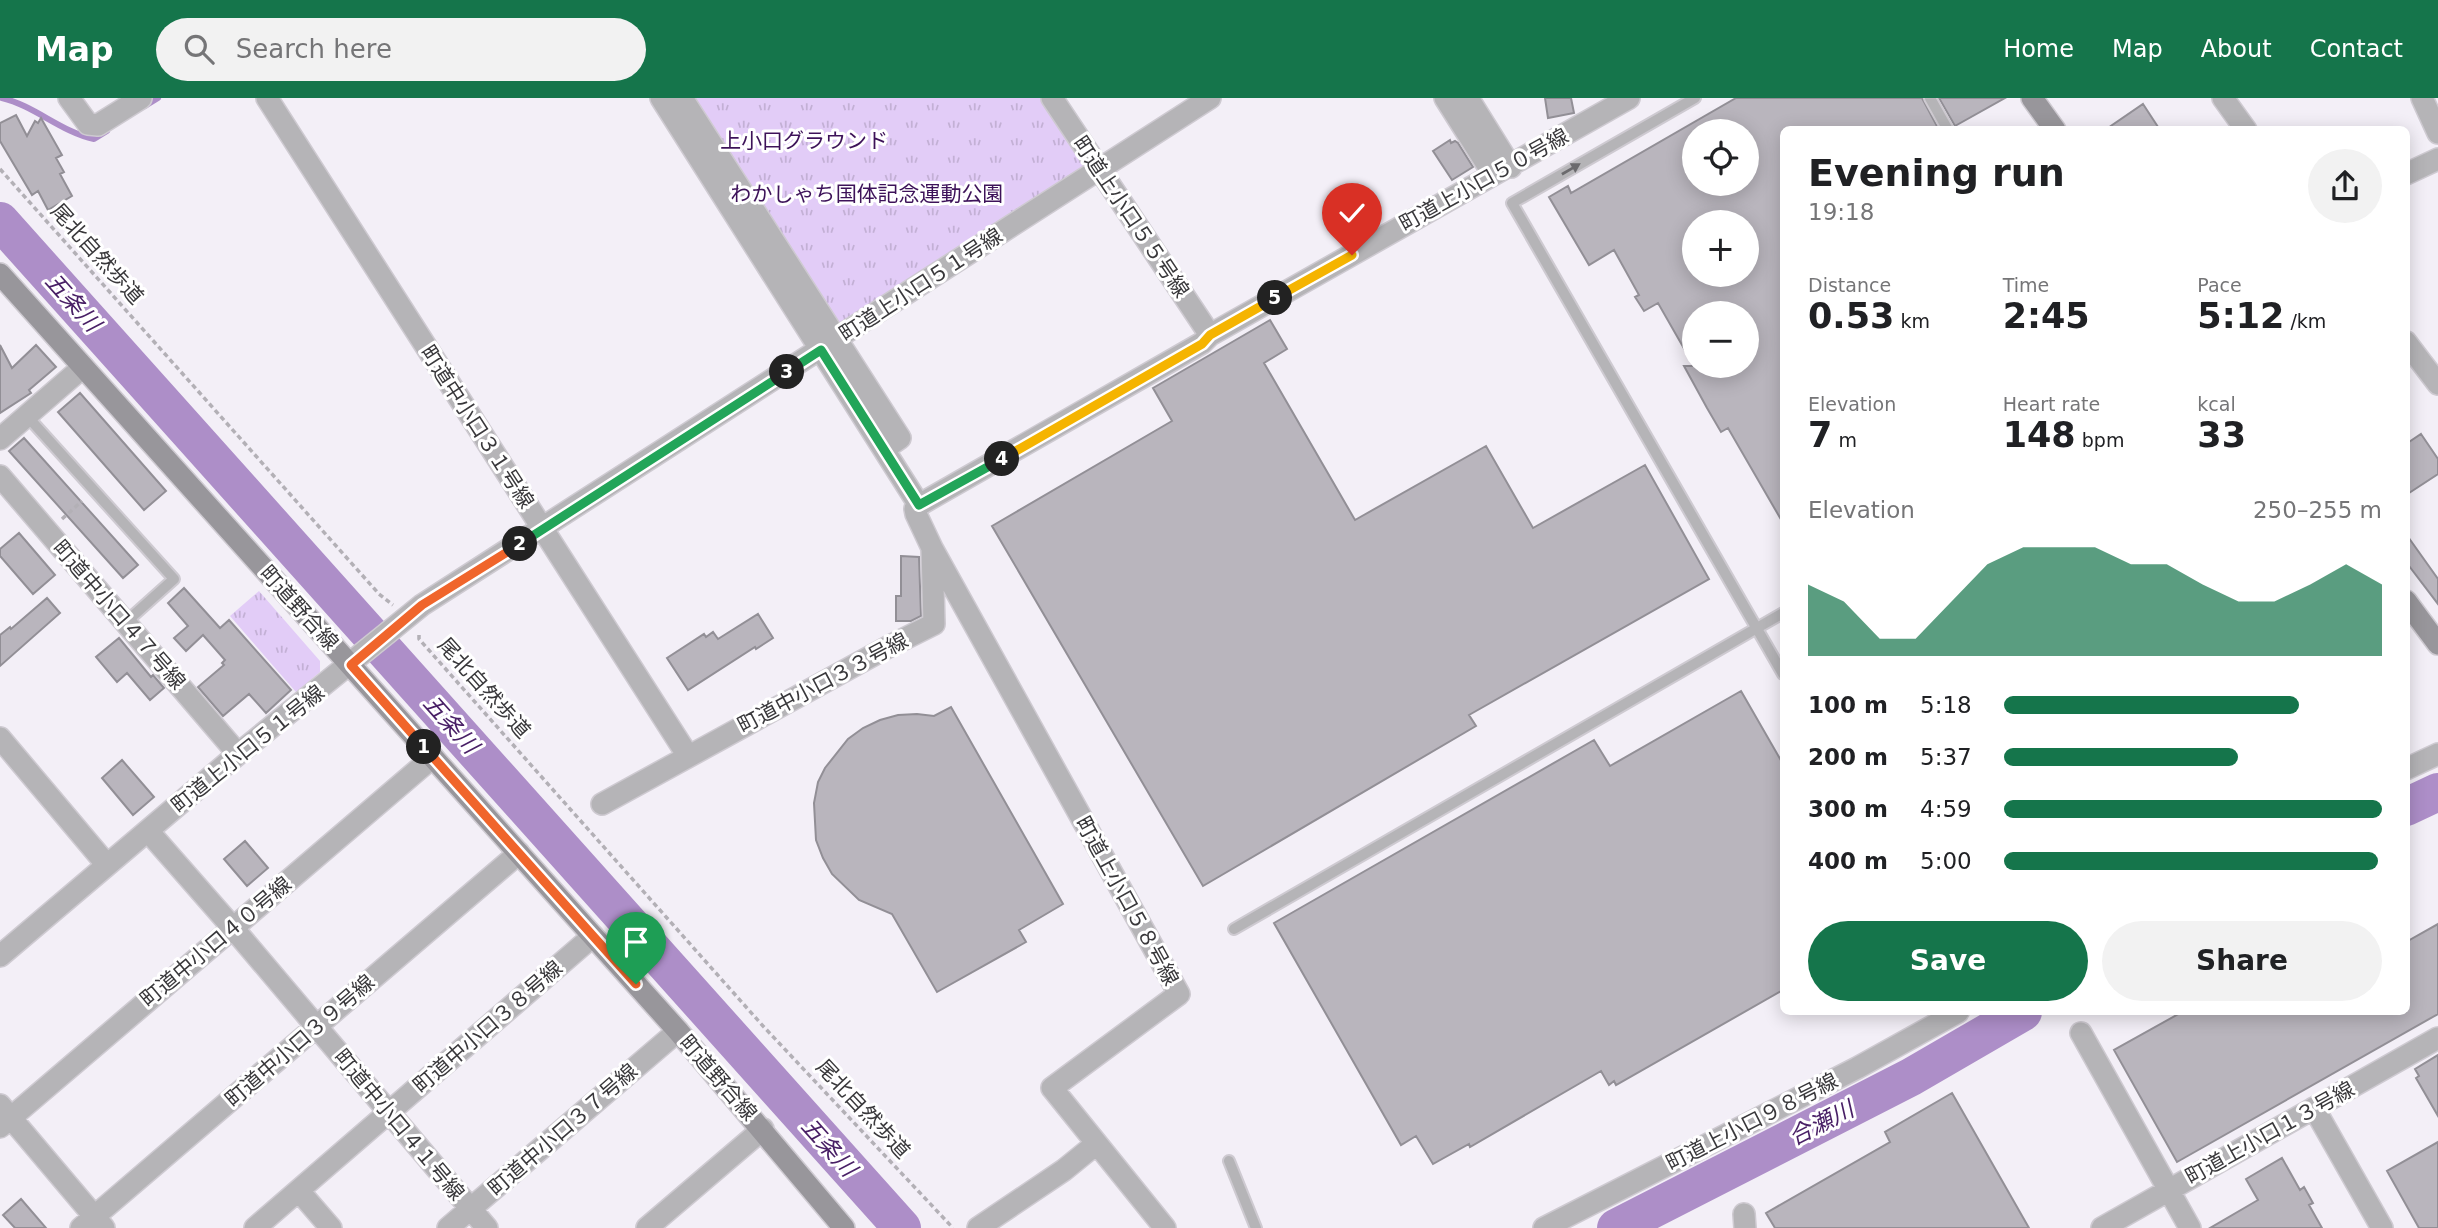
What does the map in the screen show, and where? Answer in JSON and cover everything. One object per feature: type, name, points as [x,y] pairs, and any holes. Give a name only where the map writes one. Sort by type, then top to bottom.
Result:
[{"type":"street","points":[[69,98],[88,124],[97,125],[141,98]]},
{"type":"street","name":"町道中小口３１号線","points":[[267,98],[688,756]]},
{"type":"street","points":[[661,98],[829,345],[900,438],[884,449],[919,505]]},
{"type":"street","points":[[682,98],[829,345]]},
{"type":"street","name":"町道上小口５５号線","points":[[1052,98],[1210,335]]},
{"type":"street","name":"町道上小口５１号線","points":[[0,956],[406,617],[1210,98]]},
{"type":"street","points":[[1445,98],[1502,170]]},
{"type":"street","points":[[1468,98],[1502,170]]},
{"type":"street","name":"町道上小口５０号線","points":[[919,505],[1202,344],[1210,335],[1629,98]]},
{"type":"street","points":[[2032,98],[2052,126]]},
{"type":"street","points":[[2223,98],[2243,126]]},
{"type":"street","points":[[2421,98],[2438,132]]},
{"type":"street","points":[[2410,172],[2438,159]]},
{"type":"street","name":"町道野合線","points":[[0,274],[354,662],[433,757],[763,1129],[844,1228]]},
{"type":"street","points":[[2410,347],[2438,384]]},
{"type":"street","points":[[0,439],[83,367]]},
{"type":"street","name":"町道中小口４７号線","points":[[0,476],[239,754]]},
{"type":"street","name":"町道中小口３３号線","points":[[602,804],[934,624],[932,548],[916,514],[915,509],[919,505]]},
{"type":"street","name":"町道上小口５８号線","points":[[932,548],[1179,994],[1052,1088],[1165,1228]]},
{"type":"street","points":[[2410,606],[2438,644]]},
{"type":"street","points":[[0,738],[107,865]]},
{"type":"street","points":[[2410,767],[2438,754]]},
{"type":"street","name":"町道中小口４０号線","points":[[4,1117],[233,928],[433,757]]},
{"type":"street","name":"町道中小口４１号線","points":[[148,831],[487,1228]]},
{"type":"street","name":"町道中小口３９号線","points":[[93,1224],[316,1027],[519,853]]},
{"type":"street","name":"町道中小口３８号線","points":[[255,1228],[593,936]]},
{"type":"street","name":"町道上小口９８号線","points":[[1545,1228],[1857,1068],[1953,1015]]},
{"type":"street","name":"町道中小口３７号線","points":[[448,1228],[678,1031]]},
{"type":"street","points":[[2081,1033],[2190,1228]]},
{"type":"street","name":"町道上小口１３号線","points":[[2102,1228],[2438,1038]]},
{"type":"street","points":[[2314,1108],[2382,1228]]},
{"type":"street","points":[[4,1117],[93,1224]]},
{"type":"street","points":[[647,1228],[763,1129]]},
{"type":"street","points":[[979,1228],[1064,1170],[1096,1144]]},
{"type":"street","points":[[299,1191],[331,1228]]},
{"type":"lane","points":[[1695,98],[1512,203],[1780,669]]},
{"type":"lane","points":[[1930,98],[1946,126]]},
{"type":"lane","points":[[27,416],[174,579],[126,622]]},
{"type":"lane","points":[[1234,929],[1780,615]]},
{"type":"lane","points":[[1229,1161],[1256,1228]]},
{"type":"path","name":"尾北自然歩道","points":[[0,169],[379,594],[393,605],[404,605],[406,617],[418,622],[419,639],[763,1026],[953,1228]]},
{"type":"path","points":[[48,532],[94,490]]},
{"type":"green space","name":"わかしゃち国体記念運動公園","points":[[688,98],[1041,98],[1083,163],[1082,170],[836,328]]},
{"type":"green space","points":[[259,591],[320,661],[320,672],[296,692],[230,616]]},
{"type":"building","points":[[1545,98],[1571,98],[1574,113],[1548,118]]},
{"type":"building","points":[[1736,98],[1922,98],[1937,126],[1780,126],[1780,518],[1728,428],[1721,432],[1691,378],[1759,378],[1759,301],[1682,301],[1682,345],[1658,303],[1644,311],[1635,297],[1639,295],[1614,250],[1589,265],[1549,197],[1568,186],[1571,193],[1682,129],[1682,196],[1759,196],[1759,119],[1700,119]]},
{"type":"building","points":[[1939,98],[2005,98],[1955,126]]},
{"type":"building","points":[[2143,104],[2157,126],[2111,126]]},
{"type":"building","points":[[16,115],[27,136],[35,121],[38,123],[41,118],[62,155],[56,158],[64,172],[60,174],[72,196],[48,210],[38,191],[32,195],[0,141],[0,123]]},
{"type":"building","points":[[1450,140],[1451,143],[1458,143],[1473,167],[1452,180],[1433,151]]},
{"type":"building","points":[[1270,320],[1287,349],[1264,363],[1355,520],[1486,446],[1533,528],[1645,465],[1709,579],[1469,715],[1476,726],[1203,886],[992,526],[1172,421],[1153,388]]},
{"type":"building","points":[[0,345],[12,368],[36,345],[56,367],[29,390],[31,393],[0,413]]},
{"type":"building","points":[[80,393],[166,491],[144,510],[58,412]]},
{"type":"building","points":[[2421,434],[2438,459],[2438,474],[2410,492],[2410,441]]},
{"type":"building","points":[[24,438],[138,565],[123,578],[9,451]]},
{"type":"building","points":[[19,533],[55,575],[33,594],[0,556],[0,549]]},
{"type":"building","points":[[2410,540],[2438,579],[2438,604],[2410,567]]},
{"type":"building","points":[[901,556],[919,557],[921,616],[911,621],[896,621],[896,596],[901,596]]},
{"type":"building","points":[[184,588],[220,628],[229,620],[291,690],[266,713],[249,694],[223,716],[198,687],[224,665],[222,663],[225,660],[203,635],[186,651],[174,638],[188,626],[168,603]]},
{"type":"building","points":[[47,598],[60,613],[0,666],[0,635]]},
{"type":"building","points":[[758,614],[773,638],[688,690],[667,658],[704,634],[706,637],[713,632],[718,639]]},
{"type":"building","points":[[119,638],[151,677],[153,675],[164,688],[150,700],[127,673],[117,682],[96,657]]},
{"type":"building","points":[[1741,691],[1780,759],[1780,992],[1616,1085],[1614,1081],[1609,1085],[1601,1071],[1470,1147],[1469,1144],[1433,1164],[1416,1136],[1401,1145],[1274,923],[1594,740],[1610,766]]},
{"type":"building","points":[[951,707],[1063,904],[1019,930],[1026,942],[937,992],[892,914],[859,900],[832,874],[816,840],[814,803],[818,782],[825,768],[848,739],[863,728],[898,715],[934,716]]},
{"type":"building","points":[[122,760],[154,797],[133,815],[102,778]]},
{"type":"building","points":[[245,841],[268,868],[247,886],[224,859]]},
{"type":"building","points":[[2438,924],[2438,1014],[2177,1162],[2114,1050],[2177,1015],[2410,1015],[2410,940]]},
{"type":"building","points":[[2438,1055],[2438,1116],[2416,1078],[2419,1076],[2415,1069]]},
{"type":"building","points":[[1952,1093],[2029,1228],[1775,1228],[1766,1213],[1890,1142],[1885,1132]]},
{"type":"building","points":[[2438,1142],[2438,1228],[2419,1228],[2387,1171]]},
{"type":"building","points":[[2282,1158],[2300,1190],[2304,1187],[2313,1203],[2309,1205],[2322,1228],[2210,1228],[2258,1200],[2246,1179]]},
{"type":"building","points":[[21,1199],[46,1228],[15,1228],[3,1215]]},
{"type":"waterway","points":[[2,98],[26,107],[82,136],[94,139],[107,131]]},
{"type":"waterway","points":[[145,106],[158,98]]},
{"type":"waterway","name":"五条川","points":[[0,221],[902,1228]]},
{"type":"waterway","name":"合瀬川","points":[[2410,805],[2438,792]]},
{"type":"waterway","name":"合瀬川","points":[[1616,1228],[1911,1077],[2018,1015]]},
{"type":"route","points":[[636,984],[351,665],[422,605],[821,350],[919,505],[1352,255]]},
{"type":"park label","name":"上小口グラウンド","points":[[804,141]]}]
